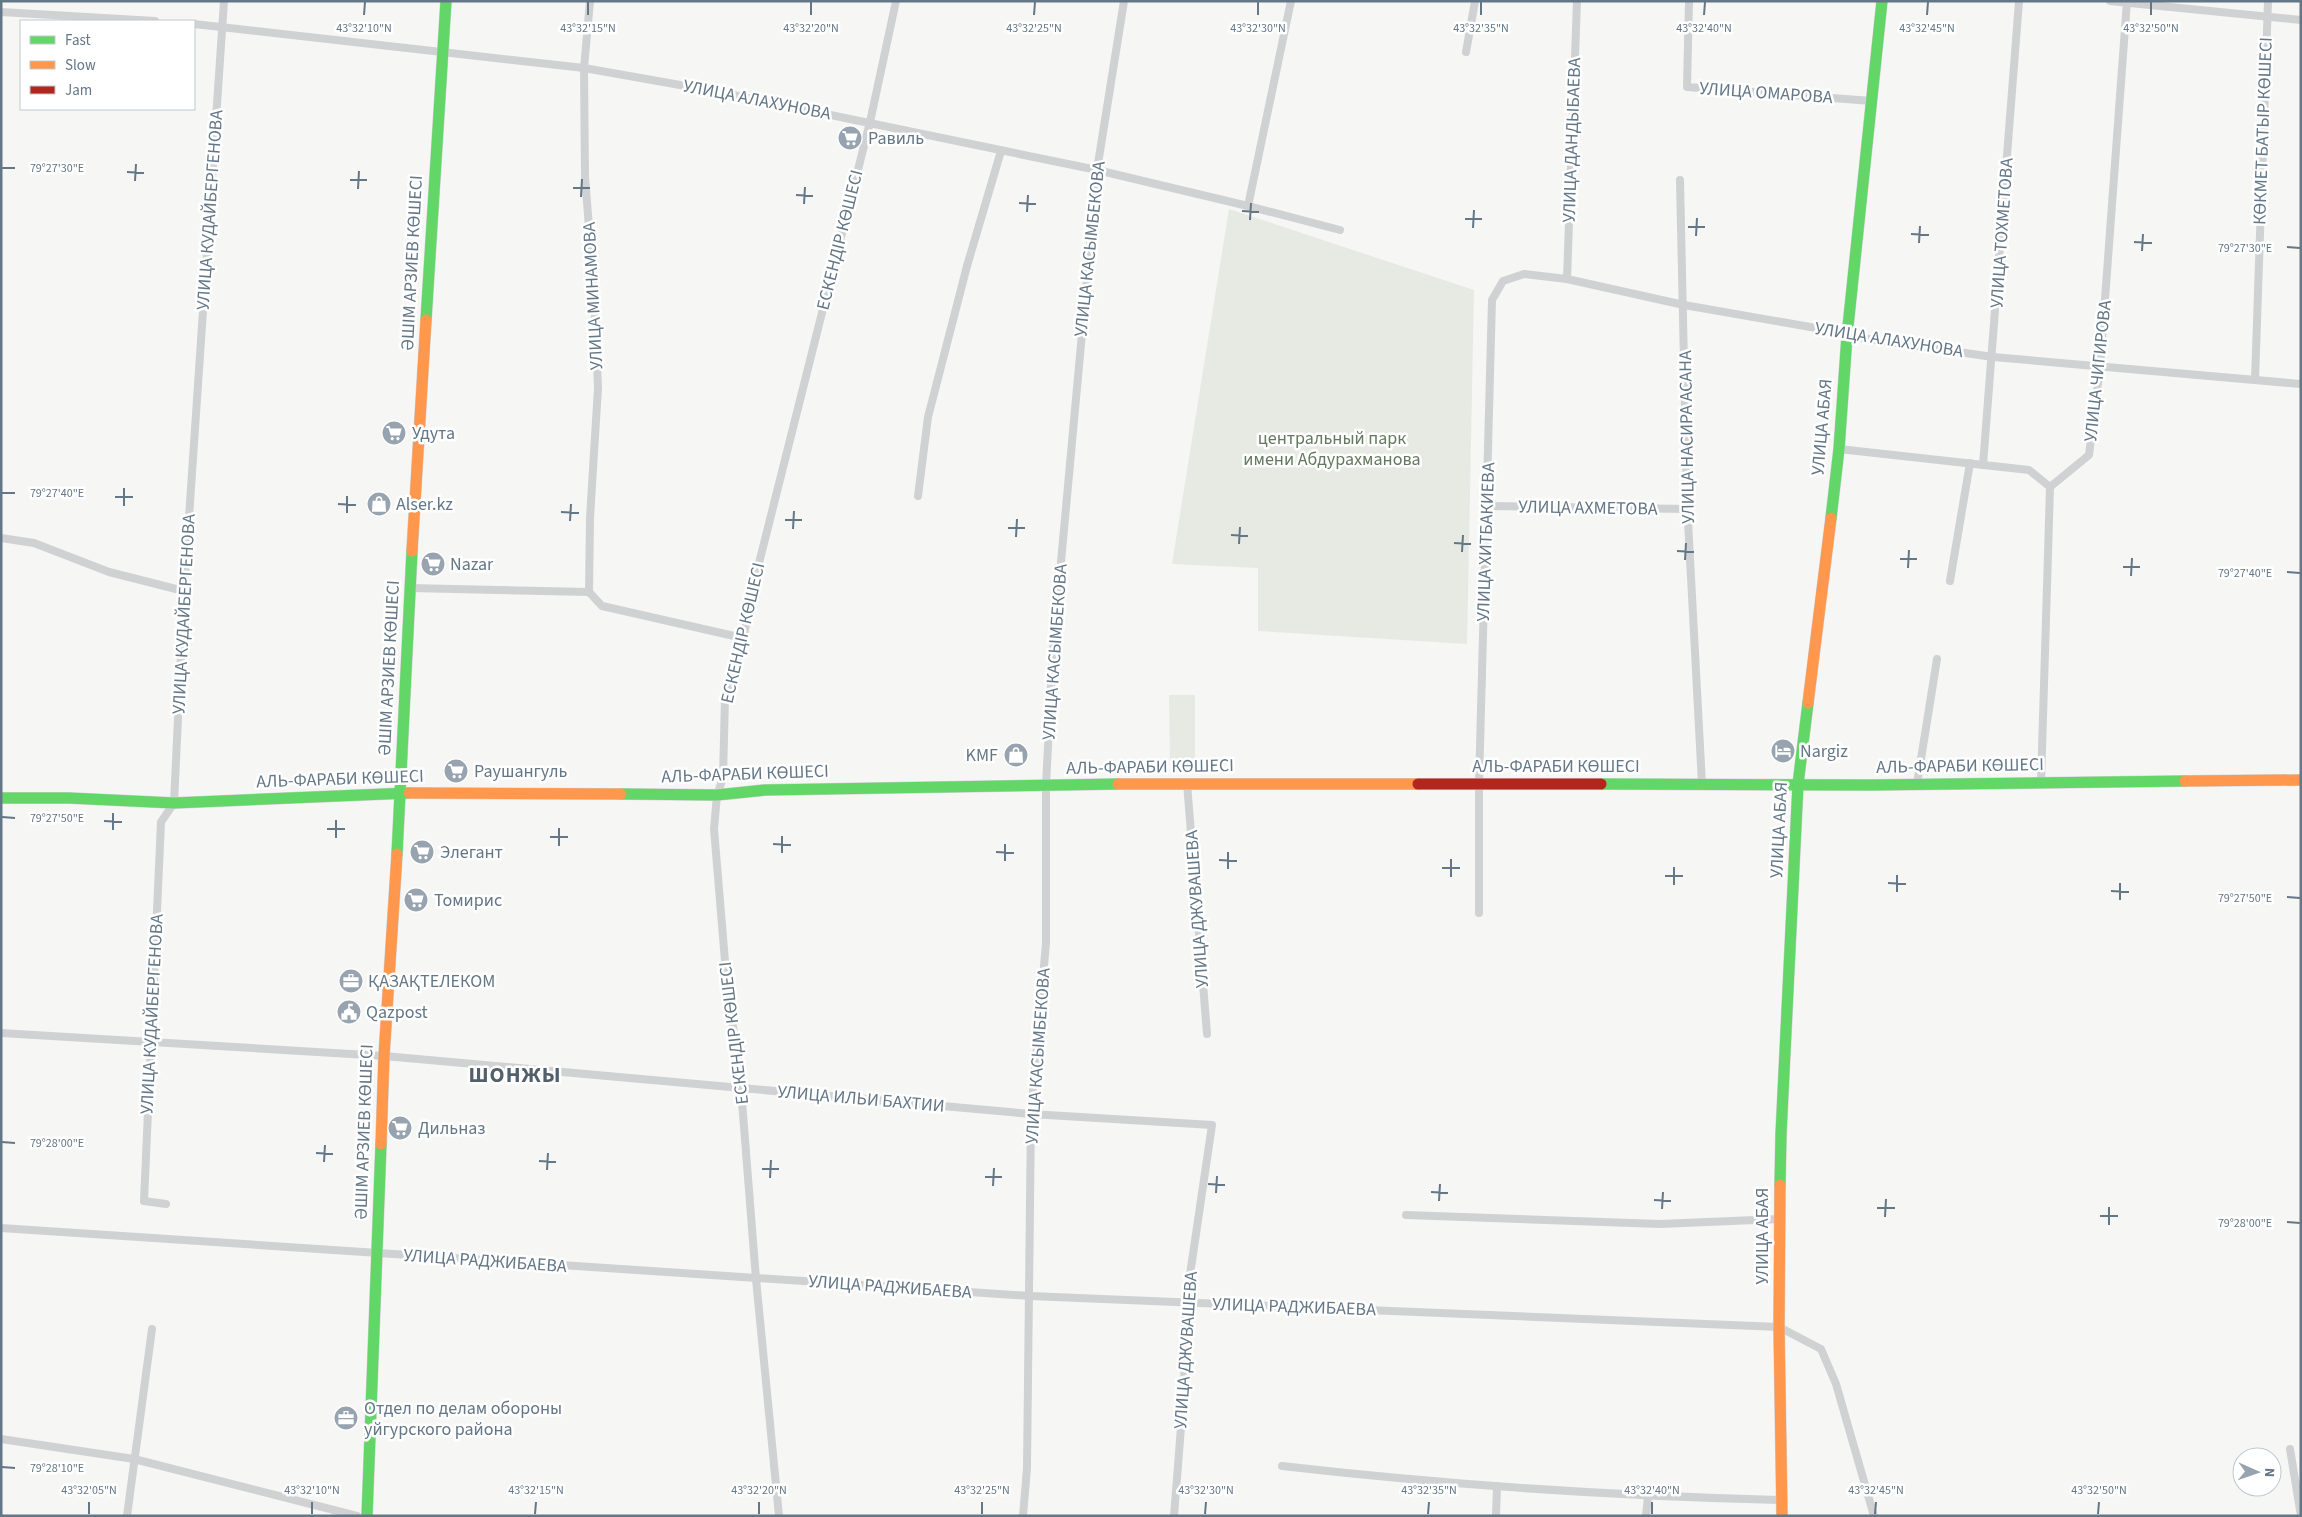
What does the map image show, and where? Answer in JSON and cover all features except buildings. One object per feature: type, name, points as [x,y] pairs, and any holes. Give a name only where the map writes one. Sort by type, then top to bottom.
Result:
[{"type":"main road","name":"ӘШІМ АРЗИЕВ КӨШЕСІ","points":[[368,1516],[384,1056],[401,793],[410,588],[446,1]]},
{"type":"main road","name":"УЛИЦА АБАЯ","points":[[1782,1516],[1779,1327],[1781,1125],[1798,784],[1839,448],[1847,336],[1882,1]]},
{"type":"main road","name":"АЛЬ-ФАРАБИ КӨШЕСІ","points":[[1,798],[69,798],[174,803],[401,793],[717,795],[765,790],[1187,783],[1917,784],[2301,780]]},
{"type":"street","name":"УЛИЦА КУДАЙБЕРГЕНОВА","points":[[166,1204],[144,1201],[151,1042],[162,822],[174,803],[184,591],[224,1]]},
{"type":"street","name":"УЛИЦА МИНАМОВА","points":[[590,1],[584,68],[585,177],[594,292],[598,388],[590,518],[590,592]]},
{"type":"street","name":"ЕСКЕНДІР КӨШЕСІ","points":[[779,1516],[756,1279],[741,1089],[726,973],[715,839],[717,795],[722,778],[725,698],[743,638],[756,575],[870,122],[896,1]]},
{"type":"street","name":"УЛИЦА КАСЫМБЕКОВА","points":[[1023,1516],[1027,1468],[1031,1114],[1046,943],[1046,786],[1053,649],[1097,170],[1124,1]]},
{"type":"street","points":[[1248,206],[1292,1]]},
{"type":"street","points":[[1466,52],[1475,1]]},
{"type":"street","name":"УЛИЦА ДАНДЫБАЕВА","points":[[1566,279],[1577,1]]},
{"type":"street","name":"УЛИЦА ОМАРОВА","points":[[1689,1],[1687,87],[1872,100]]},
{"type":"street","name":"УЛИЦА ТОХМЕТОВА","points":[[1983,465],[1993,357],[2019,1]]},
{"type":"street","points":[[2110,1],[2301,20]]},
{"type":"street","name":"КӨКМЕТ БАТЫР КӨШЕСІ","points":[[2255,380],[2268,1]]},
{"type":"street","name":"УЛИЦА ЧИГИРОВА","points":[[2050,487],[2089,455],[2100,367],[2127,2]]},
{"type":"street","points":[[1,12],[138,20]]},
{"type":"street","name":"УЛИЦА АЛАХУНОВА","points":[[195,24],[584,68],[870,122],[1097,170],[1340,230]]},
{"type":"street","points":[[918,496],[928,417],[967,266],[1001,151]]},
{"type":"street","name":"УЛИЦА НАСИРА АСАНА","points":[[1680,180],[1688,509],[1702,784]]},
{"type":"street","name":"УЛИЦА АЛАХУНОВА","points":[[1492,300],[1504,281],[1524,274],[1566,279],[1684,305],[1816,328],[1847,336],[1993,357],[2301,384]]},
{"type":"street","name":"УЛИЦА ХИТБАКИЕВА","points":[[1479,913],[1479,784],[1492,300]]},
{"type":"street","points":[[1839,448],[2029,470],[2050,487],[2041,783]]},
{"type":"street","points":[[1950,581],[1970,463]]},
{"type":"street","name":"УЛИЦА АХМЕТОВА","points":[[1487,506],[1688,509]]},
{"type":"street","points":[[1,538],[34,544],[109,572],[184,591]]},
{"type":"street","points":[[410,588],[590,592],[602,606],[743,638]]},
{"type":"street","points":[[1917,784],[1937,659]]},
{"type":"street","name":"УЛИЦА ДЖУВАШЕВА","points":[[1187,783],[1206,1034]]},
{"type":"street","name":"УЛИЦА ИЛЬИ БАХТИИ","points":[[1,1033],[384,1056],[1031,1114],[1212,1126]]},
{"type":"street","name":"УЛИЦА ДЖУВАШЕВА","points":[[1174,1516],[1184,1389],[1186,1302],[1212,1126]]},
{"type":"street","points":[[1406,1215],[1660,1224],[1779,1219]]},
{"type":"street","name":"УЛИЦА РАДЖИБАЕВА","points":[[1,1228],[1030,1296],[1779,1327]]},
{"type":"street","points":[[1779,1327],[1821,1349],[1836,1384],[1874,1516]]},
{"type":"street","points":[[126,1516],[152,1329]]},
{"type":"street","points":[[1,1439],[134,1459],[357,1516]]},
{"type":"street","points":[[2290,1449],[2300,1516]]},
{"type":"street","points":[[1282,1466],[1374,1477],[1497,1486],[1648,1496],[1782,1500]]},
{"type":"street","points":[[1496,1516],[1497,1486]]},
{"type":"street","points":[[1646,1516],[1648,1496]]},
{"type":"green space","name":"центральный парк имени Абдурахманова","points":[[1229,209],[1474,290],[1467,644],[1258,631],[1258,568],[1172,564]]},
{"type":"green space","points":[[1169,695],[1195,695],[1195,761],[1170,761]]},
{"type":"traffic: fast","points":[[426,320],[446,1]]},
{"type":"traffic: fast","points":[[1831,518],[1839,449],[1847,336],[1882,1]]},
{"type":"traffic: fast","points":[[397,854],[412,551]]},
{"type":"traffic: fast","points":[[1780,1185],[1798,784],[1808,703]]},
{"type":"traffic: fast","points":[[1601,784],[1871,785],[2185,781]]},
{"type":"traffic: fast","points":[[621,794],[717,795],[765,790],[1118,784]]},
{"type":"traffic: fast","points":[[1,798],[69,798],[174,803],[409,793]]},
{"type":"traffic: fast","points":[[367,1516],[381,1144]]},
{"type":"traffic: slow","points":[[412,551],[426,320]]},
{"type":"traffic: slow","points":[[1808,703],[1831,518]]},
{"type":"traffic: slow","points":[[2185,781],[2301,780]]},
{"type":"traffic: slow","points":[[1118,784],[1418,784]]},
{"type":"traffic: slow","points":[[409,793],[621,794]]},
{"type":"traffic: slow","points":[[381,1144],[384,1056],[397,854]]},
{"type":"traffic: slow","points":[[1780,1185],[1779,1327],[1782,1516]]},
{"type":"traffic: jam","points":[[1418,784],[1601,784]]},
{"type":"place","name":"Равиль","points":[[850,138]]},
{"type":"place","name":"Удута","points":[[394,433]]},
{"type":"place","name":"Alser.kz","points":[[379,504]]},
{"type":"place","name":"Nazar","points":[[433,564]]},
{"type":"place","name":"Nargiz","points":[[1783,751]]},
{"type":"place","name":"KMF","points":[[1016,755]]},
{"type":"place","name":"Раушангуль","points":[[456,771]]},
{"type":"place","name":"Элегант","points":[[422,852]]},
{"type":"place","name":"Томирис","points":[[416,900]]},
{"type":"place","name":"ҚАЗАҚТЕЛЕКОМ","points":[[351,981]]},
{"type":"place","name":"Qazpost","points":[[349,1012]]},
{"type":"place","name":"Дильназ","points":[[400,1128]]},
{"type":"place","name":"Отдел по делам обороны уйгурского района","points":[[346,1418]]},
{"type":"district","name":"ШОНЖЫ","points":[[515,1075]]}]
